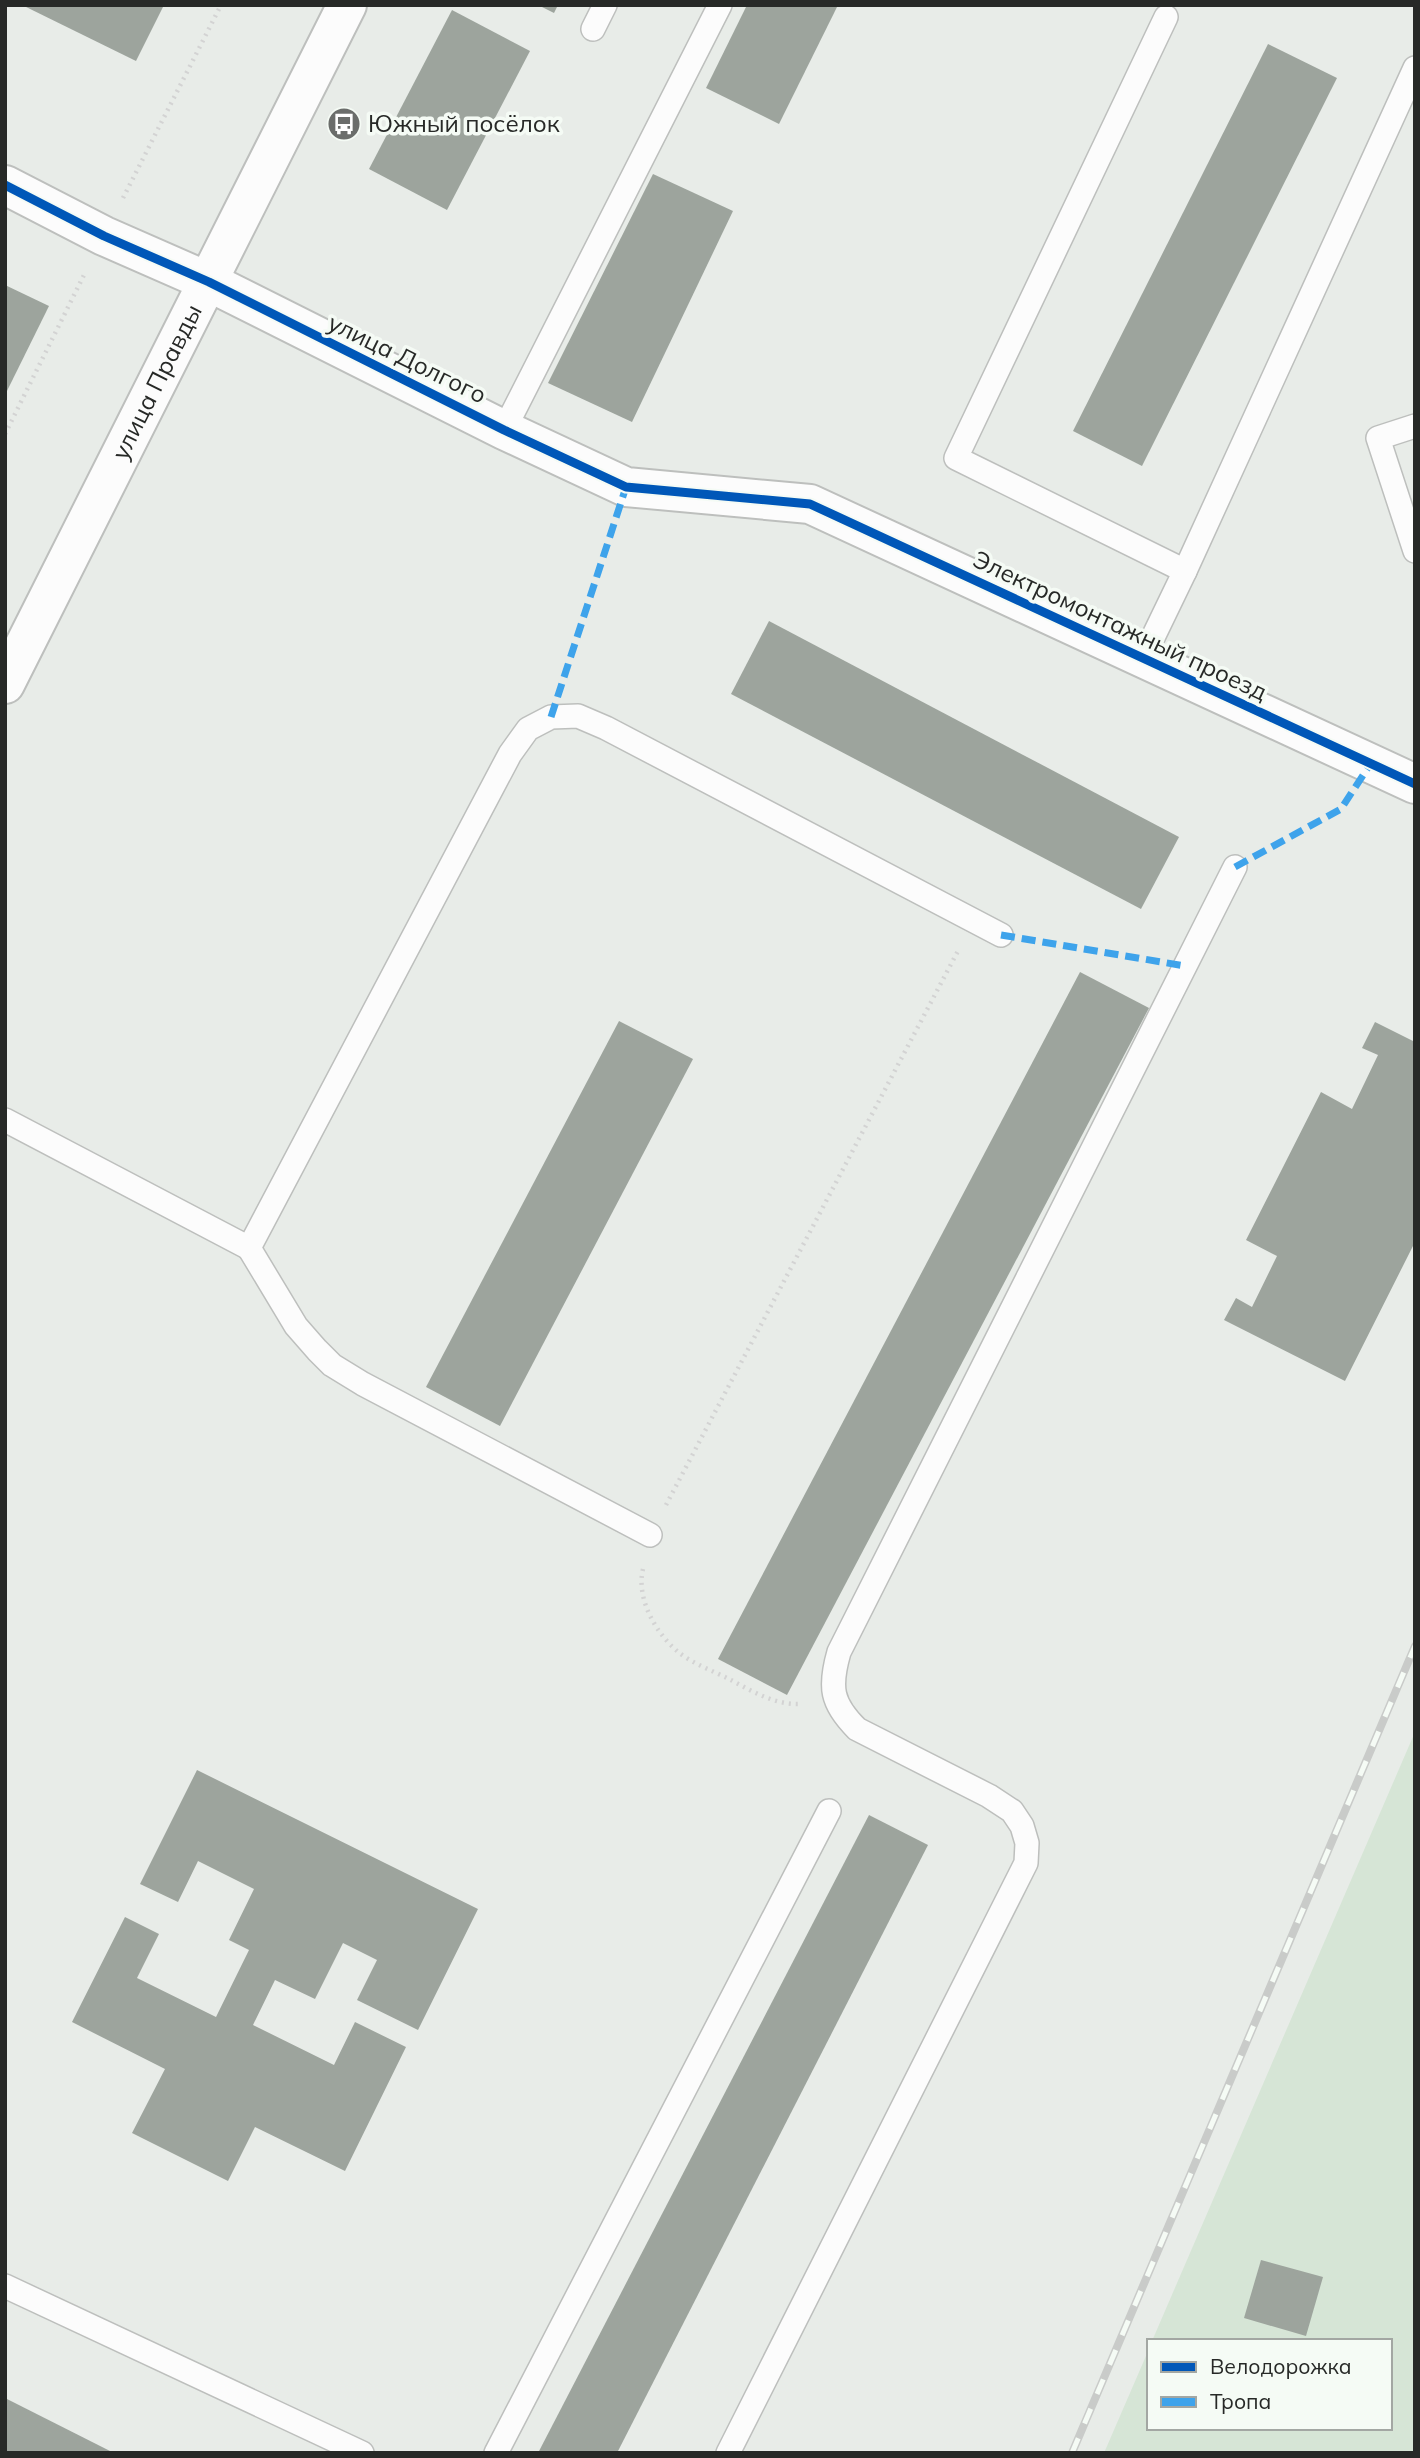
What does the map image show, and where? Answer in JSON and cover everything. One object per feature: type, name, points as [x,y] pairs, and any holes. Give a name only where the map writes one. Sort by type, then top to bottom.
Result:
[{"type":"street","name":"улица Правды","points":[[5,684],[347,5]]},
{"type":"street","name":"улица Долгого","points":[[5,185],[104,236],[209,282],[505,430],[626,487],[810,504]]},
{"type":"street","name":"Электромонтажный проезд","points":[[810,504],[1415,783]]},
{"type":"lane","points":[[593,29],[605,5]]},
{"type":"lane","points":[[505,430],[720,5]]},
{"type":"lane","points":[[1166,17],[957,458],[1185,571]]},
{"type":"lane","points":[[1143,658],[1415,68]]},
{"type":"lane","points":[[1415,426],[1378,438],[1415,551]]},
{"type":"lane","points":[[249,1248],[510,754],[528,729],[551,717],[578,716],[606,728],[1001,935]]},
{"type":"lane","points":[[728,2453],[1026,1863],[1027,1843],[1023,1826],[1012,1811],[989,1796],[857,1729],[843,1715],[835,1698],[832,1678],[839,1652],[1235,867]]},
{"type":"lane","points":[[5,1120],[249,1248],[296,1325],[332,1364],[363,1384],[650,1535]]},
{"type":"lane","points":[[496,2453],[830,1811]]},
{"type":"lane","points":[[5,2286],[362,2453]]},
{"type":"path","points":[[835,1698],[806,1703],[782,1703],[763,1697],[678,1652],[658,1631],[645,1602],[641,1575],[650,1535],[974,921]]},
{"type":"green space","points":[[1415,1732],[1415,2453],[1104,2453],[1147,2354],[1147,2430],[1392,2430],[1392,2339],[1153,2339]]},
{"type":"building","points":[[22,5],[164,5],[136,61]]},
{"type":"building","points":[[538,5],[558,5],[554,13]]},
{"type":"building","points":[[747,5],[838,5],[779,124],[706,88]]},
{"type":"building","points":[[452,10],[530,51],[447,210],[369,169]]},
{"type":"building","points":[[1268,44],[1337,78],[1142,466],[1073,431]]},
{"type":"building","points":[[653,174],[733,211],[632,422],[548,383]]},
{"type":"building","points":[[5,285],[49,306],[5,395]]},
{"type":"building","points":[[769,621],[1179,837],[1141,909],[731,694]]},
{"type":"building","points":[[1080,972],[1149,1008],[787,1695],[718,1659]]},
{"type":"building","points":[[619,1021],[693,1059],[500,1426],[426,1387]]},
{"type":"building","points":[[1375,1022],[1415,1042],[1415,1242],[1345,1381],[1224,1320],[1236,1298],[1252,1307],[1277,1256],[1246,1240],[1321,1092],[1352,1109],[1378,1055],[1362,1048]]},
{"type":"building","points":[[197,1770],[478,1909],[418,2030],[357,2000],[377,1960],[343,1943],[315,1999],[275,1980],[253,2025],[334,2065],[355,2022],[406,2047],[345,2171],[255,2127],[228,2181],[132,2133],[165,2069],[72,2022],[125,1917],[159,1934],[137,1978],[216,2017],[249,1950],[229,1940],[254,1889],[198,1861],[178,1902],[140,1884]]},
{"type":"building","points":[[869,1815],[928,1845],[617,2453],[538,2453]]},
{"type":"building","points":[[1261,2260],[1323,2277],[1306,2336],[1244,2318]]},
{"type":"building","points":[[5,2398],[114,2453],[5,2453]]},
{"type":"railway","points":[[1072,2453],[1415,1646]]},
{"type":"marked path","points":[[551,717],[626,487]]},
{"type":"marked path","points":[[1235,867],[1341,809],[1371,763]]},
{"type":"marked path","points":[[1001,935],[1185,966]]},
{"type":"cycle path","points":[[5,185],[104,236],[209,282],[504,430],[626,487],[810,504],[1415,784]]},
{"type":"place","name":"Южный посёлок","points":[[344,124]]}]
